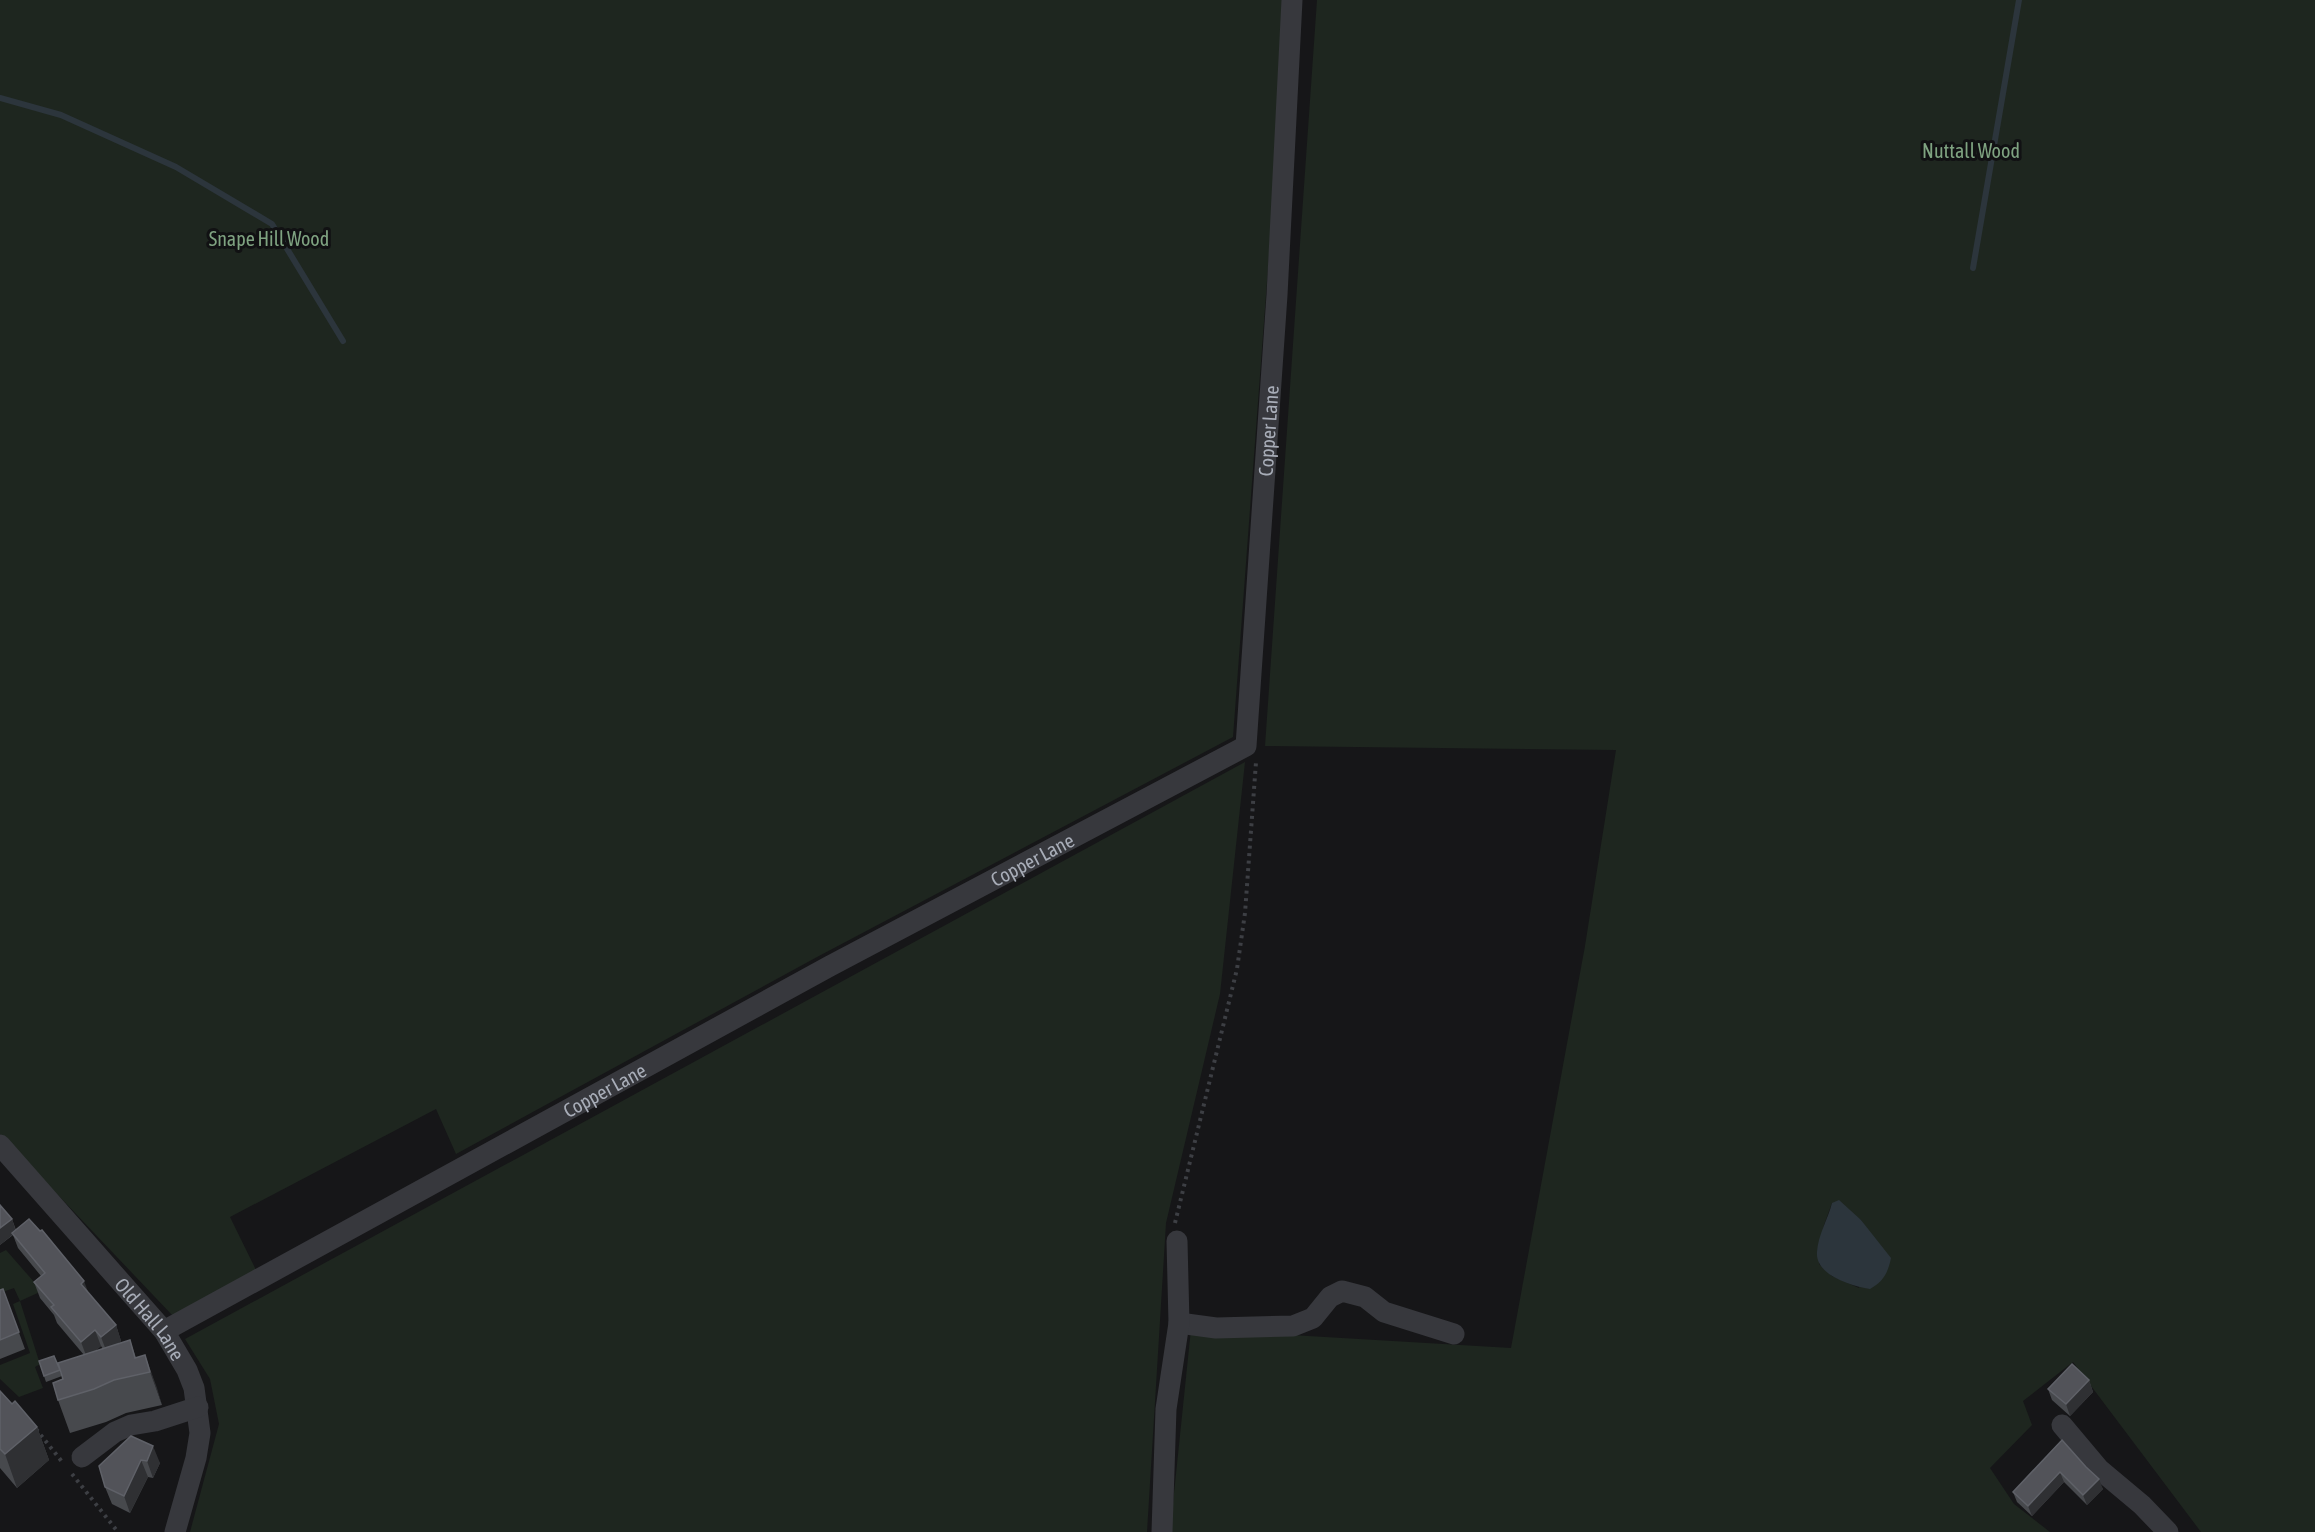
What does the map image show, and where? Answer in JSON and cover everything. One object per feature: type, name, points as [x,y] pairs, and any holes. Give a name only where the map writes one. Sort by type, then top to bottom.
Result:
[{"type":"street","name":"Copper Lane","points":[[164,1331],[830,966],[1246,746],[1277,295],[1292,0]]},
{"type":"street","name":"Old Hall Lane","points":[[0,1144],[164,1331],[187,1370],[198,1407],[200,1433],[196,1458],[175,1532]]},
{"type":"street","points":[[1162,1532],[1166,1409],[1179,1323],[1176,1241]]},
{"type":"street","points":[[1179,1323],[1216,1328],[1293,1326],[1313,1318],[1330,1297],[1342,1291],[1365,1297],[1384,1312],[1454,1334]]},
{"type":"street","points":[[82,1457],[123,1429],[198,1407]]},
{"type":"street","points":[[2062,1425],[2099,1469],[2142,1505],[2169,1532]]},
{"type":"path","points":[[1176,1241],[1174,1226],[1218,1050],[1245,913],[1256,762],[1246,746]]},
{"type":"green space","name":"Snape Hill Wood","points":[[0,0],[1288,0],[1233,737],[817,957],[456,1154],[436,1109],[230,1217],[257,1272],[173,1316],[0,1134]]},
{"type":"green space","name":"Nuttall Wood","points":[[1317,0],[2315,0],[2315,1532],[2201,1532],[2073,1362],[2023,1401],[2032,1425],[1990,1468],[2014,1504],[2050,1532],[1170,1532],[1191,1329],[1511,1348],[1585,946],[1616,750],[1265,746]],"holes":[[[1832,1203],[1861,1220],[1868,1230],[1859,1288],[1832,1276],[1819,1264],[1824,1225]]]},
{"type":"green space","points":[[1245,762],[1220,994],[1166,1223],[1147,1532],[190,1532],[219,1424],[210,1379],[185,1339]]},
{"type":"green space","points":[[6,1250],[42,1291],[20,1301],[14,1288],[0,1293],[0,1253]]},
{"type":"green space","points":[[20,1301],[40,1364],[35,1367],[43,1388],[19,1397],[0,1379],[0,1365],[30,1353],[13,1304]]},
{"type":"shaded area","points":[[1839,1200],[1861,1220],[1891,1258],[1884,1276],[1870,1289],[1836,1278],[1822,1267],[1818,1260],[1817,1252],[1821,1233],[1832,1203]]},
{"type":"building","points":[[0,1205],[12,1219],[0,1228]]},
{"type":"building","points":[[29,1219],[40,1231],[42,1230],[84,1281],[81,1284],[116,1325],[101,1337],[95,1330],[81,1342],[51,1307],[54,1305],[34,1282],[45,1273],[12,1233]]},
{"type":"building","points":[[3,1289],[19,1332],[0,1340],[0,1290]]},
{"type":"building","points":[[130,1340],[135,1358],[145,1355],[150,1372],[114,1380],[58,1400],[53,1383],[63,1379],[58,1363]]},
{"type":"building","points":[[54,1356],[60,1370],[44,1376],[39,1361]]},
{"type":"building","points":[[2072,1364],[2089,1380],[2066,1404],[2048,1389]]},
{"type":"building","points":[[0,1391],[12,1404],[15,1401],[37,1427],[5,1454],[0,1449]]},
{"type":"building","points":[[131,1436],[153,1446],[147,1461],[141,1460],[124,1496],[105,1487],[99,1466]]},
{"type":"building","points":[[2062,1440],[2099,1479],[2083,1495],[2060,1472],[2028,1506],[2013,1492]]},
{"type":"waterway","points":[[1973,268],[2019,0]]},
{"type":"waterway","points":[[0,98],[61,115],[176,167],[272,224],[343,341]]}]
